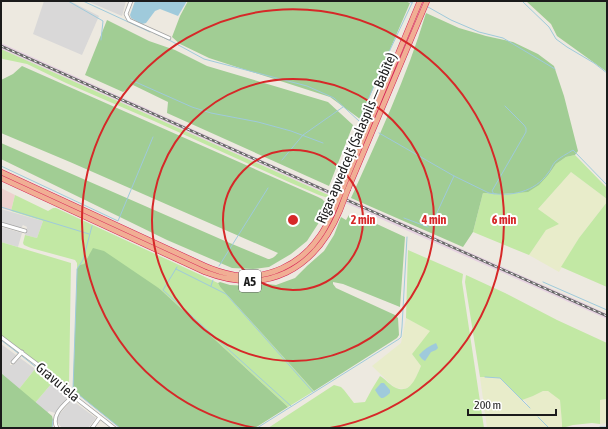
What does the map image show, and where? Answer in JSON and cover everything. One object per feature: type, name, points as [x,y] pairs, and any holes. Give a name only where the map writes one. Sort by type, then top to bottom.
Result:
[{"type":"highway","name":"Rīgas apvedceļš (Salaspils — Babīte)","points":[[346,188],[419,1]]},
{"type":"highway","name":"Rīgas apvedceļš (Salaspils — Babīte)","points":[[1,178],[216,276],[236,280],[252,281],[267,279],[282,274],[296,267],[310,256],[321,245],[330,231],[337,209],[427,1]]},
{"type":"highway","name":"Rīgas apvedceļš (Salaspils — Babīte)","points":[[1,172],[205,266],[224,273],[235,275],[251,276],[266,274],[293,262],[308,251],[319,238],[337,209]]},
{"type":"street","points":[[131,1],[126,14],[129,20],[169,38]]},
{"type":"street","points":[[1,224],[25,231]]},
{"type":"street","name":"Gravu iela","points":[[1,337],[66,386],[73,396],[114,428]]},
{"type":"street","points":[[13,362],[22,352]]},
{"type":"street","points":[[58,428],[55,424],[56,416],[73,396]]},
{"type":"street","points":[[92,428],[100,417]]},
{"type":"shaded area","points":[[44,1],[70,1],[99,16],[82,55],[33,34]]},
{"type":"shaded area","points":[[87,1],[126,1],[122,16]]},
{"type":"shaded area","points":[[1,43],[337,194],[336,198],[1,49]]},
{"type":"shaded area","points":[[1,188],[15,195],[11,211],[1,208]]},
{"type":"shaded area","points":[[347,198],[586,304],[607,314],[607,319],[372,215],[370,217],[366,215],[367,212],[345,203]]},
{"type":"shaded area","points":[[1,209],[43,221],[37,238],[25,235],[27,227],[23,225],[21,228],[1,222]]},
{"type":"shaded area","points":[[1,227],[22,233],[18,247],[1,242]]},
{"type":"shaded area","points":[[1,344],[16,355],[10,365],[13,365],[20,358],[35,369],[19,389],[1,373]]},
{"type":"shaded area","points":[[52,383],[66,395],[67,398],[55,413],[49,411],[47,413],[35,403]]},
{"type":"shaded area","points":[[71,401],[96,418],[88,428],[62,428],[57,422],[57,417]]},
{"type":"green space","points":[[188,1],[405,1],[410,3],[360,119],[330,97],[209,58],[180,44],[172,37],[180,16]]},
{"type":"green space","points":[[526,1],[607,1],[607,72],[557,36],[551,24]]},
{"type":"green space","points":[[426,13],[459,28],[513,42],[538,54],[554,66],[564,96],[578,151],[575,155],[566,157],[556,164],[539,185],[528,192],[499,194],[483,193],[473,232],[463,247],[351,198],[401,84]]},
{"type":"green space","points":[[107,20],[149,41],[175,50],[207,66],[328,102],[353,125],[329,186],[167,113],[168,102],[133,85],[123,92],[85,75]]},
{"type":"green space","points":[[1,49],[335,198],[334,200],[319,195],[291,183],[66,83],[27,64],[3,59],[1,58]]},
{"type":"green space","points":[[22,66],[322,199],[325,202],[324,206],[326,207],[318,224],[307,241],[291,254],[269,267],[253,269],[232,268],[167,240],[1,159],[1,143],[268,259],[273,258],[278,253],[1,133],[1,80],[13,74]]},
{"type":"green space","points":[[575,155],[607,188],[607,199],[571,172],[538,209],[559,224],[546,230],[529,255],[473,232],[483,193],[499,194],[549,174],[556,164],[566,157]]},
{"type":"green space","points":[[571,172],[607,199],[607,202],[579,238],[559,272],[529,255],[546,230],[538,209]]},
{"type":"green space","points":[[15,195],[48,211],[56,208],[218,283],[314,391],[288,407],[160,289],[89,255],[84,264],[77,269],[77,263],[75,260],[24,245],[25,235],[37,238],[43,221],[11,211]]},
{"type":"green space","points":[[607,202],[607,287],[561,267],[579,238]]},
{"type":"green space","points":[[353,213],[405,237],[400,307],[343,284],[333,282],[333,284],[336,288],[395,315],[398,318],[399,335],[397,338],[314,391],[218,283],[249,286],[267,284],[276,285],[295,278],[324,251],[334,235],[341,217],[346,220],[349,215]]},
{"type":"green space","points":[[1,242],[71,263],[69,386],[1,335]]},
{"type":"green space","points":[[93,248],[104,251],[160,289],[288,407],[255,428],[120,428],[73,390],[77,269],[80,265],[84,264]]},
{"type":"green space","points":[[408,250],[463,274],[462,282],[484,428],[268,428],[334,385],[341,387],[354,403],[365,402],[380,376],[396,388],[406,389],[409,387],[421,366],[412,354],[430,331],[406,318]]},
{"type":"green space","points":[[466,275],[607,343],[607,399],[600,400],[600,424],[592,423],[573,425],[562,428],[560,400],[548,391],[543,391],[522,400],[500,378],[480,377],[465,282]]},
{"type":"green space","points":[[406,318],[431,331],[412,354],[421,366],[413,384],[405,389],[395,388],[372,366],[401,343]]},
{"type":"green space","points":[[35,369],[52,383],[35,403],[19,389]]},
{"type":"green space","points":[[1,373],[52,416],[52,428],[1,428]]},
{"type":"green space","points":[[480,377],[500,378],[527,406],[527,403],[523,399],[543,391],[548,391],[560,399],[562,428],[487,428]]},
{"type":"green space","points":[[607,399],[607,423],[600,424],[600,400]]},
{"type":"water","points":[[135,1],[187,1],[178,16],[160,9],[155,11],[146,23],[142,24],[131,18],[130,15]]},
{"type":"water","points":[[436,343],[438,348],[431,352],[425,361],[422,359],[419,355],[426,348]]},
{"type":"water","points":[[381,383],[384,383],[390,390],[390,393],[383,398],[380,397],[375,390]]},
{"type":"waterway","points":[[68,1],[103,21],[101,40]]},
{"type":"waterway","points":[[83,1],[150,32]]},
{"type":"waterway","points":[[408,1],[412,3]]},
{"type":"waterway","points":[[154,33],[204,59],[307,86],[334,98],[359,121],[381,69],[413,1]]},
{"type":"waterway","points":[[522,1],[549,27],[556,39],[607,73]]},
{"type":"waterway","points":[[428,7],[451,20],[479,32],[503,38],[555,69]]},
{"type":"waterway","points":[[131,80],[192,107],[211,113],[258,122],[291,131],[323,143]]},
{"type":"waterway","points":[[494,194],[492,191],[526,132],[524,125],[505,106]]},
{"type":"waterway","points":[[282,160],[303,135],[343,107]]},
{"type":"waterway","points":[[379,133],[454,176],[489,193],[506,194],[522,192],[529,189],[543,179],[557,160],[573,150],[607,185]]},
{"type":"waterway","points":[[1,166],[118,221],[153,137]]},
{"type":"waterway","points":[[435,217],[454,176]]},
{"type":"waterway","points":[[219,266],[268,188]]},
{"type":"waterway","points":[[1,207],[89,234]]},
{"type":"waterway","points":[[404,218],[428,227]]},
{"type":"waterway","points":[[92,226],[83,260],[77,269],[73,390],[120,428]]},
{"type":"waterway","points":[[257,428],[401,337],[407,237]]},
{"type":"waterway","points":[[177,267],[163,290],[291,406]]},
{"type":"waterway","points":[[176,269],[226,294],[313,392]]},
{"type":"waterway","points":[[211,286],[213,280]]},
{"type":"waterway","points":[[543,282],[607,310]]},
{"type":"waterway","points":[[1,340],[18,353]]},
{"type":"waterway","points":[[22,356],[51,379]]},
{"type":"waterway","points":[[485,377],[500,378],[530,408]]},
{"type":"waterway","points":[[55,382],[65,389]]},
{"type":"waterway","points":[[538,417],[549,428]]},
{"type":"waterway","points":[[52,428],[53,420]]},
{"type":"waterway","points":[[600,428],[607,428]]},
{"type":"railway","points":[[1,46],[607,316]]}]
